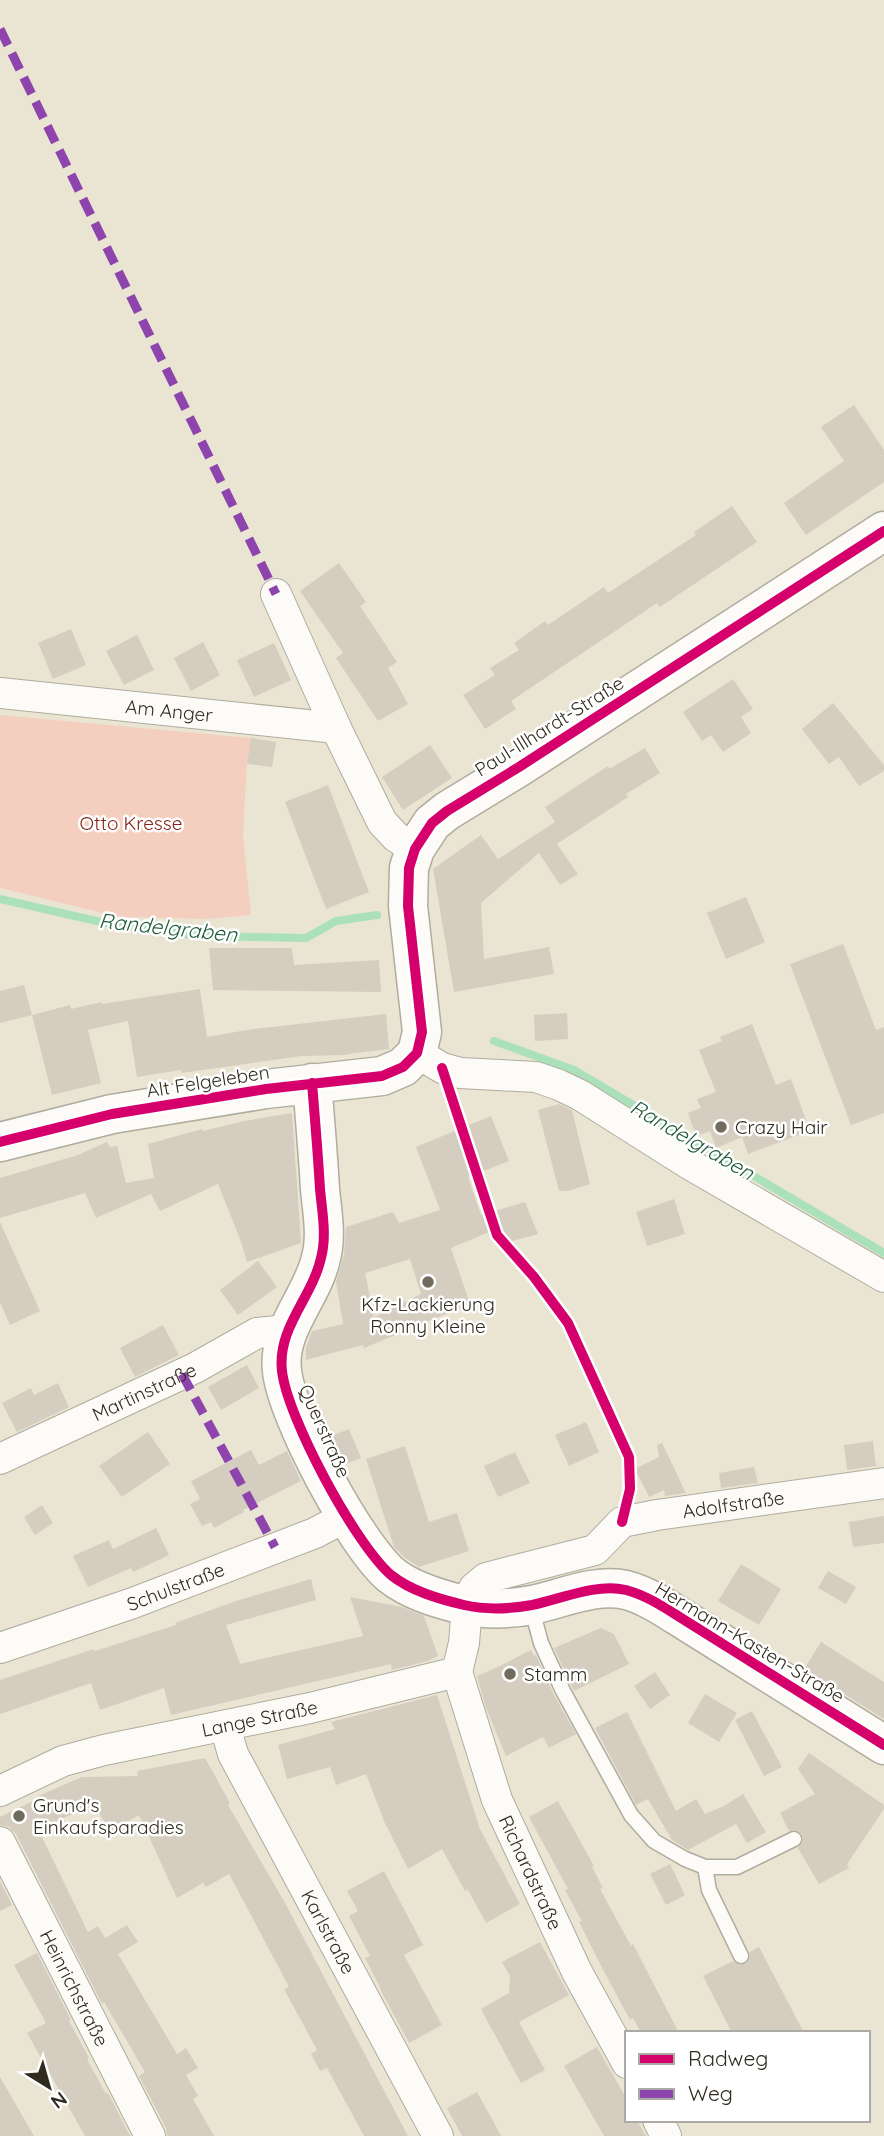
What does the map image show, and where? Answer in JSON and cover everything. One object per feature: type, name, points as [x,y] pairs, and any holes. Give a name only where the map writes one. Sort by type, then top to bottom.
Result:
[{"type":"street","name":"Paul-Illhardt-Straße","points":[[417,1053],[422,1032],[410,932],[409,868],[422,835],[432,823],[884,531]]},
{"type":"street","points":[[276,594],[382,822],[396,837],[415,849]]},
{"type":"street","name":"Am Anger","points":[[0,693],[336,727]]},
{"type":"street","points":[[417,1053],[442,1068],[460,1073],[536,1077],[559,1085],[884,1277]]},
{"type":"street","name":"Alt Felgeleben","points":[[0,1142],[112,1114],[312,1083],[382,1076],[403,1067],[417,1053]]},
{"type":"street","name":"Querstraße","points":[[312,1083],[323,1225],[322,1255],[316,1277],[287,1329],[283,1345],[281,1371],[290,1404],[318,1464],[347,1517],[373,1556],[392,1575],[416,1590],[467,1606]]},
{"type":"street","name":"Martinstraße","points":[[0,1459],[195,1368],[257,1333],[287,1329]]},
{"type":"street","name":"Adolfstraße","points":[[595,1550],[622,1522],[884,1483]]},
{"type":"street","name":"Schulstraße","points":[[0,1648],[133,1603],[315,1533],[347,1517]]},
{"type":"street","points":[[457,1672],[464,1643],[467,1606],[474,1588],[486,1578],[595,1550],[602,1590]]},
{"type":"street","name":"Hermann-Kasten-Straße","points":[[467,1606],[502,1608],[531,1605],[602,1590],[624,1590],[648,1598],[884,1745]]},
{"type":"street","name":"Lange Straße","points":[[0,1790],[64,1761],[104,1750],[310,1708],[457,1672]]},
{"type":"street","name":"Richardstraße","points":[[457,1672],[497,1800],[577,1972],[625,2059]]},
{"type":"street","name":"Karlstraße","points":[[225,1726],[233,1754],[438,2136]]},
{"type":"street","name":"Heinrichstraße","points":[[0,1842],[150,2136]]},
{"type":"lane","points":[[531,1605],[541,1643],[563,1691],[631,1815],[654,1841],[705,1867],[737,1867],[794,1839]]},
{"type":"lane","points":[[705,1867],[709,1890],[741,1956]]},
{"type":"green space","name":"Otto Kresse","points":[[0,715],[251,738],[243,834],[251,915],[207,919],[119,917],[0,888]]},
{"type":"building","points":[[854,405],[884,450],[884,482],[806,535],[784,503],[844,461],[821,427]]},
{"type":"building","points":[[732,506],[757,542],[660,607],[657,603],[511,701],[516,709],[485,729],[463,695],[495,675],[490,668],[519,650],[514,643],[545,621],[548,625],[604,587],[608,593],[696,535],[694,532]]},
{"type":"building","points":[[339,563],[366,602],[360,606],[397,662],[388,668],[408,704],[378,721],[336,658],[343,653],[300,591]]},
{"type":"building","points":[[71,629],[86,665],[53,679],[38,643]]},
{"type":"building","points":[[137,635],[154,670],[124,685],[106,651]]},
{"type":"building","points":[[203,642],[220,675],[191,691],[174,658]]},
{"type":"building","points":[[274,643],[291,680],[254,697],[237,660]]},
{"type":"building","points":[[733,679],[753,709],[741,717],[751,733],[723,752],[711,735],[702,741],[683,712]]},
{"type":"building","points":[[833,703],[884,765],[884,771],[859,786],[839,757],[829,764],[802,729]]},
{"type":"building","points":[[251,738],[276,742],[272,767],[247,764]]},
{"type":"building","points":[[430,745],[452,778],[403,810],[382,777]]},
{"type":"building","points":[[645,748],[660,773],[557,844],[578,874],[560,885],[539,853],[481,903],[484,959],[549,947],[554,974],[454,992],[433,869],[481,835],[498,859],[555,822],[545,807],[608,766],[609,769]]},
{"type":"building","points":[[328,785],[369,892],[326,909],[285,802]]},
{"type":"building","points":[[746,897],[765,942],[726,959],[707,913]]},
{"type":"building","points":[[843,944],[876,1030],[884,1027],[884,1113],[851,1125],[790,964]]},
{"type":"building","points":[[209,948],[292,948],[294,965],[379,960],[381,992],[213,990]]},
{"type":"building","points":[[24,985],[32,1015],[0,1023],[0,991]]},
{"type":"building","points":[[200,989],[207,1037],[386,1014],[389,1049],[348,1055],[301,1056],[137,1077],[128,1021],[88,1030],[101,1083],[52,1095],[32,1015],[70,1005],[71,1009],[102,1002]]},
{"type":"building","points":[[567,1013],[568,1039],[535,1041],[534,1015]]},
{"type":"building","points":[[752,1024],[776,1085],[791,1079],[810,1131],[748,1154],[742,1137],[716,1148],[710,1131],[696,1136],[688,1113],[701,1108],[697,1099],[716,1092],[699,1050],[722,1041],[720,1037]]},
{"type":"building","points":[[559,1104],[572,1110],[590,1184],[568,1191],[559,1191],[538,1110]]},
{"type":"building","points":[[292,1113],[301,1243],[247,1262],[218,1184],[160,1211],[151,1194],[96,1218],[85,1193],[0,1218],[0,1178],[78,1155],[107,1142],[110,1147],[117,1146],[126,1183],[154,1178],[148,1144],[202,1129],[203,1131]]},
{"type":"building","points":[[491,1116],[509,1161],[468,1177],[481,1215],[525,1202],[538,1234],[509,1242],[501,1227],[451,1248],[470,1304],[364,1348],[363,1345],[306,1360],[306,1347],[312,1331],[343,1324],[336,1282],[344,1254],[346,1227],[393,1212],[399,1223],[440,1210],[416,1147]],"holes":[[[410,1259],[421,1294],[374,1317],[365,1273]]]},
{"type":"building","points":[[674,1199],[685,1234],[647,1246],[636,1212]]},
{"type":"building","points":[[0,1222],[40,1311],[10,1325],[0,1302]]},
{"type":"building","points":[[258,1261],[277,1287],[238,1315],[220,1290]]},
{"type":"building","points":[[163,1325],[179,1355],[135,1377],[120,1348]]},
{"type":"building","points":[[247,1365],[259,1388],[221,1410],[208,1387]]},
{"type":"building","points":[[58,1383],[69,1407],[17,1432],[2,1403],[31,1388],[34,1395]]},
{"type":"building","points":[[586,1422],[599,1452],[569,1466],[555,1435]]},
{"type":"building","points":[[349,1429],[361,1458],[343,1465],[328,1437]]},
{"type":"building","points":[[148,1432],[170,1464],[122,1497],[99,1466]]},
{"type":"building","points":[[873,1441],[876,1466],[847,1470],[844,1445]]},
{"type":"building","points":[[662,1443],[686,1493],[665,1496],[664,1490],[649,1497],[635,1469],[659,1457],[657,1445]]},
{"type":"building","points":[[405,1446],[429,1522],[457,1513],[469,1551],[419,1567],[394,1547],[366,1459]]},
{"type":"building","points":[[251,1450],[259,1465],[287,1451],[301,1481],[214,1528],[211,1522],[202,1526],[190,1504],[200,1499],[191,1481]]},
{"type":"building","points":[[515,1452],[530,1483],[498,1497],[484,1466]]},
{"type":"building","points":[[754,1467],[758,1483],[721,1488],[719,1473]]},
{"type":"building","points":[[42,1505],[53,1523],[35,1535],[24,1517]]},
{"type":"building","points":[[884,1516],[884,1543],[853,1547],[849,1522]]},
{"type":"building","points":[[156,1528],[169,1555],[133,1572],[131,1568],[88,1587],[73,1556],[109,1540],[113,1549]]},
{"type":"building","points":[[741,1564],[781,1589],[759,1625],[718,1601]]},
{"type":"building","points":[[828,1571],[856,1587],[846,1604],[818,1588]]},
{"type":"building","points":[[311,1579],[316,1600],[226,1625],[240,1664],[363,1636],[350,1597],[402,1607],[424,1616],[438,1656],[392,1670],[391,1664],[171,1715],[164,1688],[100,1710],[91,1683],[0,1714],[0,1680],[176,1625],[175,1623],[236,1601]]},
{"type":"building","points":[[601,1628],[614,1634],[629,1664],[574,1691],[554,1648]]},
{"type":"building","points":[[821,1642],[884,1682],[884,1719],[804,1669]]},
{"type":"building","points":[[531,1650],[576,1734],[549,1748],[543,1737],[506,1756],[486,1708],[477,1676]]},
{"type":"building","points":[[655,1672],[670,1695],[650,1709],[634,1686]]},
{"type":"building","points":[[705,1694],[737,1713],[719,1742],[688,1723]]},
{"type":"building","points":[[437,1695],[480,1829],[520,1904],[486,1923],[442,1849],[408,1869],[384,1821],[366,1774],[336,1785],[330,1767],[287,1779],[278,1745],[335,1729],[331,1722]]},
{"type":"building","points":[[752,1711],[782,1767],[764,1776],[735,1720]]},
{"type":"building","points":[[627,1712],[676,1811],[696,1799],[705,1814],[743,1794],[766,1832],[747,1843],[736,1824],[688,1850],[672,1840],[648,1799],[636,1805],[595,1728]]},
{"type":"building","points":[[809,1753],[884,1805],[884,1809],[847,1864],[849,1868],[819,1884],[798,1848],[803,1840],[802,1834],[795,1830],[789,1831],[780,1813],[815,1794],[798,1769]]},
{"type":"building","points":[[205,1758],[408,2136],[364,2136],[327,2068],[320,2071],[311,2054],[317,2050],[284,1989],[289,1987],[229,1874],[206,1887],[203,1883],[177,1898],[139,1815],[110,1831],[94,1805],[38,1829],[88,1932],[98,1926],[105,1938],[127,1925],[138,1942],[118,1954],[177,2054],[186,2048],[198,2068],[186,2075],[198,2096],[193,2099],[214,2136],[167,2136],[166,2128],[139,2076],[145,2072],[104,2002],[102,2004],[16,1834],[9,1827],[0,1825],[0,1817],[39,1798],[38,1796],[82,1777],[138,1776],[137,1771]]},
{"type":"building","points":[[558,1801],[594,1866],[592,1867],[603,1888],[600,1889],[631,1946],[633,1944],[678,2031],[640,2031],[633,2018],[630,2020],[579,1922],[582,1921],[565,1890],[568,1889],[529,1817]]},
{"type":"building","points":[[670,1864],[685,1895],[666,1905],[650,1874]]},
{"type":"building","points":[[384,1871],[423,1945],[404,1955],[442,2025],[409,2043],[365,1958],[370,1956],[349,1916],[358,1911],[347,1891]]},
{"type":"building","points":[[0,1881],[12,1905],[0,1911]]},
{"type":"building","points":[[540,1942],[569,1995],[519,2022],[545,2070],[521,2083],[481,2009],[509,1993],[510,1976],[502,1962]]},
{"type":"building","points":[[759,1947],[803,2031],[731,2031],[703,1976],[733,1961],[740,1965],[746,1964],[750,1952]]},
{"type":"building","points":[[37,1953],[89,2058],[87,2059],[130,2136],[85,2136],[27,2033],[46,2023],[14,1965]]},
{"type":"building","points":[[597,2047],[625,2096],[625,2122],[638,2122],[646,2136],[604,2136],[564,2066]]},
{"type":"building","points":[[0,2077],[34,2136],[0,2136]]},
{"type":"building","points":[[477,2092],[501,2136],[462,2136],[447,2108]]},
{"type":"waterway","name":"Randelgraben","points":[[0,899],[114,925],[201,936],[306,938],[336,921],[377,915]]},
{"type":"waterway","name":"Randelgraben","points":[[494,1041],[574,1070],[884,1253]]},
{"type":"marked path","points":[[0,29],[276,594]]},
{"type":"marked path","points":[[182,1374],[275,1547]]},
{"type":"cycle path","points":[[0,1142],[112,1114],[266,1089],[382,1076],[403,1067],[417,1053],[422,1032],[408,906],[409,868],[415,849],[432,823],[884,531]]},
{"type":"cycle path","points":[[442,1068],[497,1235],[534,1277],[568,1323],[629,1457],[630,1489],[622,1522]]},
{"type":"cycle path","points":[[312,1083],[324,1241],[317,1273],[285,1341],[282,1371],[296,1418],[309,1448],[342,1509],[376,1559],[391,1575],[407,1586],[472,1607],[524,1606],[603,1589],[615,1588],[633,1592],[666,1608],[884,1745]]},
{"type":"place","name":"Crazy Hair","points":[[721,1127]]},
{"type":"place","name":"Kfz-Lackierung Ronny Kleine","points":[[428,1282]]},
{"type":"place","name":"Stamm","points":[[510,1674]]},
{"type":"place","name":"Grund's Einkaufsparadies","points":[[19,1816]]}]
